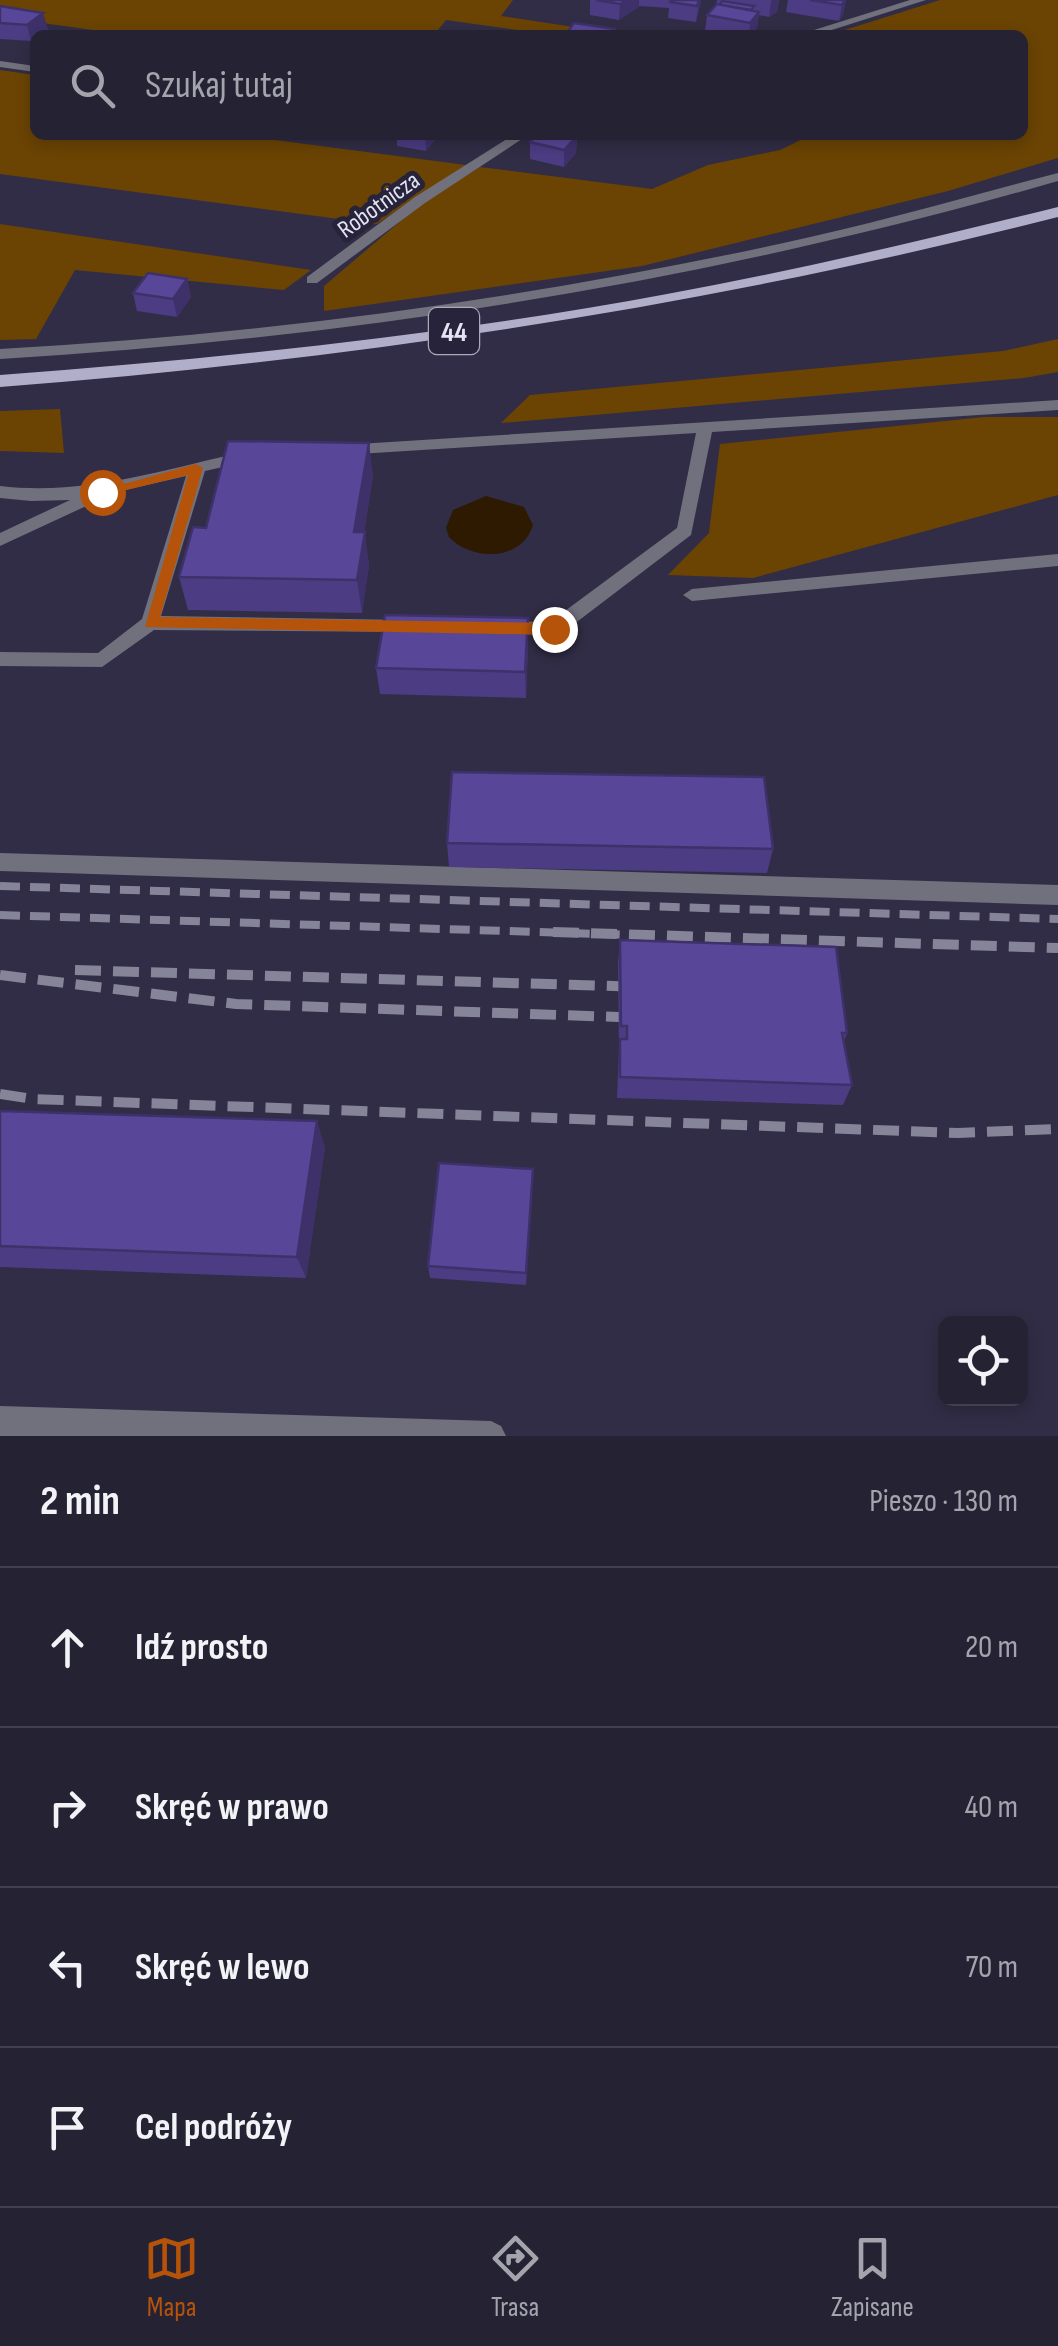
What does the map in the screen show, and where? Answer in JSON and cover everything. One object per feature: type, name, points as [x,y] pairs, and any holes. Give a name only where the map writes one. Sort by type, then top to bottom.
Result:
[{"type":"main road","name":"44","points":[[0,381],[383,342],[576,313],[769,279],[1058,212]]},
{"type":"street","points":[[821,30],[920,0]]},
{"type":"street","points":[[0,64],[30,68]]},
{"type":"street","name":"Robotnicza","points":[[312,280],[420,200],[514,140]]},
{"type":"street","points":[[0,354],[208,337],[448,309],[652,276],[949,208],[1058,177]]},
{"type":"street","points":[[322,452],[1058,405]]},
{"type":"street","points":[[477,628],[554,629],[686,531],[705,428]]},
{"type":"street","points":[[0,492],[24,497],[102,492],[265,455]]},
{"type":"street","points":[[0,659],[102,660],[150,623],[196,468]]},
{"type":"street","points":[[0,540],[102,492]]},
{"type":"street","points":[[692,595],[1058,560]]},
{"type":"street","points":[[150,623],[419,627]]},
{"type":"street","points":[[0,862],[1058,896]]},
{"type":"street","points":[[0,1421],[491,1436]]},
{"type":"shaded area","points":[[0,0],[513,0],[501,16],[594,30],[517,30],[446,20],[438,30],[92,30],[0,17]]},
{"type":"shaded area","points":[[940,0],[1058,0],[1058,158],[948,191],[642,266],[324,311],[324,286],[423,202],[480,167],[652,189],[708,165],[780,150],[801,140],[1028,140],[1028,30],[845,30]]},
{"type":"shaded area","points":[[0,70],[30,74],[30,140],[274,140],[466,165],[377,224],[0,174]]},
{"type":"shaded area","points":[[0,224],[311,270],[284,290],[75,270],[36,339],[0,340]]},
{"type":"shaded area","points":[[1058,339],[1058,372],[1024,378],[501,423],[530,395],[1003,351]]},
{"type":"shaded area","points":[[60,409],[64,453],[0,451],[0,411]]},
{"type":"shaded area","points":[[984,417],[1058,417],[1058,495],[753,578],[668,575],[709,533],[720,444]]},
{"type":"shaded area","points":[[486,496],[524,507],[533,525],[518,546],[482,554],[449,537],[446,528],[453,510]]},
{"type":"building","points":[[671,0],[699,0],[697,6]]},
{"type":"building","points":[[810,0],[845,0],[842,5]]},
{"type":"building","points":[[722,1],[754,6],[751,10],[720,5]]},
{"type":"building","points":[[717,4],[759,12],[750,23],[707,15]]},
{"type":"building","points":[[0,6],[43,13],[27,25],[0,23]]},
{"type":"building","points":[[574,23],[615,29],[614,30],[569,30]]},
{"type":"building","points":[[532,140],[573,140],[564,150]]},
{"type":"building","points":[[148,273],[187,279],[173,299],[133,293]]},
{"type":"building","points":[[228,441],[369,443],[354,532],[365,532],[357,580],[179,577],[193,527],[206,528]]},
{"type":"building","points":[[385,615],[528,618],[525,672],[376,668]]},
{"type":"building","points":[[452,772],[764,777],[773,849],[447,843]]},
{"type":"building","points":[[620,940],[836,947],[847,1033],[842,1033],[852,1085],[620,1077],[620,1039],[627,1039],[627,1026],[621,1026]]},
{"type":"building","points":[[0,1111],[317,1121],[297,1257],[0,1246]]},
{"type":"building","points":[[439,1163],[533,1169],[526,1273],[428,1266]]},
{"type":"railway","points":[[0,886],[1058,919]]},
{"type":"railway","points":[[0,915],[633,935]]},
{"type":"railway","points":[[553,932],[1058,948]]},
{"type":"railway","points":[[75,970],[645,987]]},
{"type":"railway","points":[[0,975],[236,1004],[648,1018]]},
{"type":"railway","points":[[0,1094],[33,1099],[958,1133],[1058,1129]]},
{"type":"route","points":[[102,492],[196,468],[150,623],[554,629]]}]
